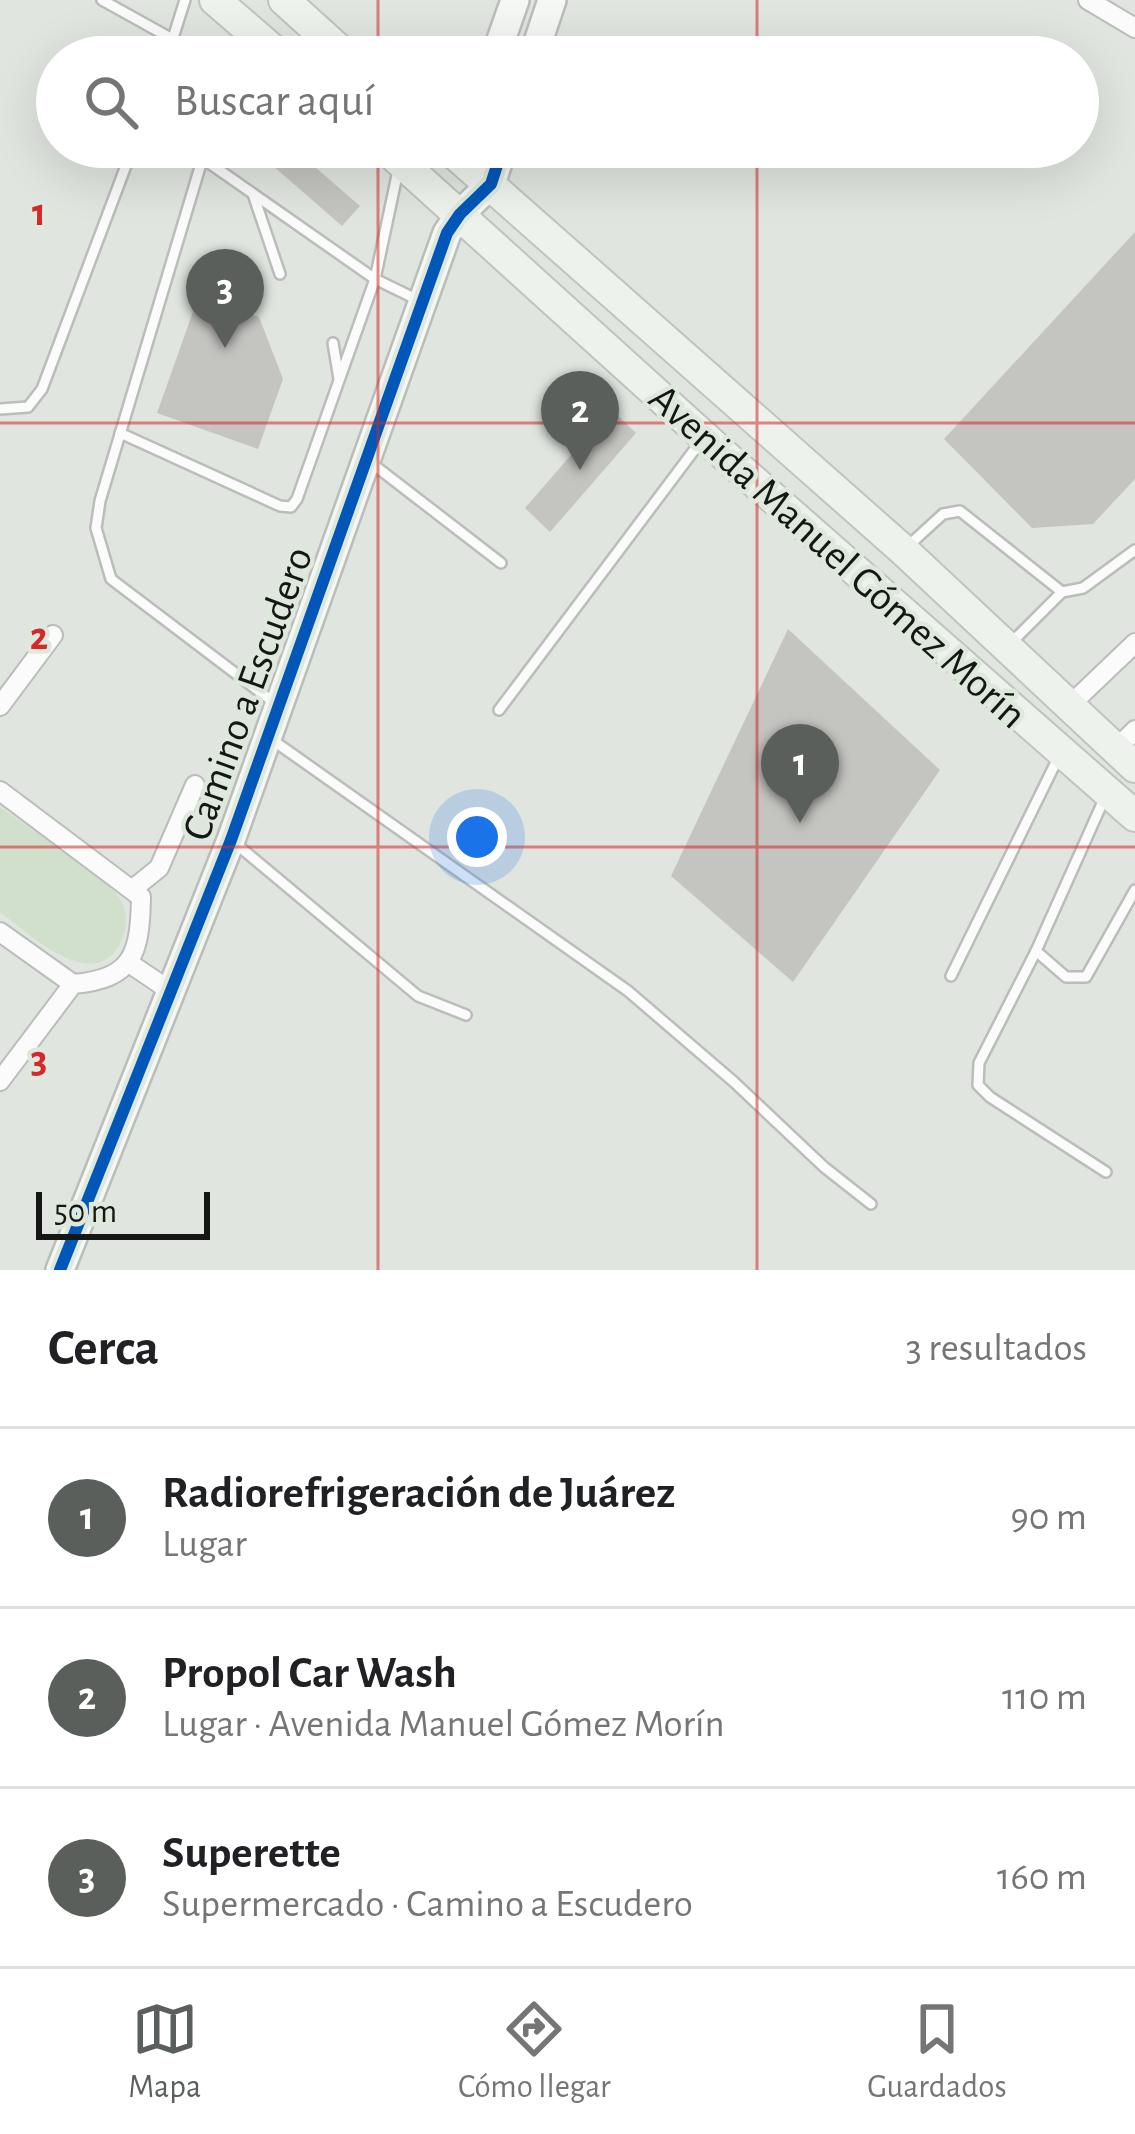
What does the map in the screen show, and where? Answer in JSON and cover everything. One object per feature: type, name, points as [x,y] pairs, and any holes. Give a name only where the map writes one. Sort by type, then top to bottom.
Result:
[{"type":"main road","points":[[215,0],[257,36]]},
{"type":"main road","points":[[284,0],[324,36]]},
{"type":"main road","name":"Avenida Manuel Gómez Morín","points":[[408,168],[1135,817]]},
{"type":"main road","name":"Avenida Manuel Gómez Morín","points":[[475,168],[903,550],[1068,707],[1128,749]]},
{"type":"street","points":[[503,36],[514,0]]},
{"type":"street","points":[[540,36],[552,0]]},
{"type":"street","points":[[1088,0],[1135,28]]},
{"type":"street","name":"Camino a Escudero","points":[[459,168],[460,214]]},
{"type":"street","name":"Camino a Escudero","points":[[60,1270],[231,840],[447,233],[491,184],[496,168]]},
{"type":"street","points":[[0,706],[53,635]]},
{"type":"street","points":[[1068,707],[1135,643]]},
{"type":"street","points":[[134,888],[159,868],[195,784]]},
{"type":"street","points":[[0,791],[141,897],[129,962],[105,981],[73,983],[0,932]]},
{"type":"street","points":[[129,962],[169,990]]},
{"type":"street","points":[[0,1081],[73,983]]},
{"type":"lane","points":[[102,0],[167,36]]},
{"type":"lane","points":[[175,36],[185,0]]},
{"type":"lane","points":[[242,36],[245,26]]},
{"type":"lane","points":[[0,409],[28,407],[42,389],[125,168]]},
{"type":"lane","points":[[200,168],[100,501],[96,528],[111,579],[276,704]]},
{"type":"lane","points":[[222,168],[375,279],[423,303]]},
{"type":"lane","points":[[120,433],[291,507],[375,279],[390,168]]},
{"type":"lane","points":[[253,194],[280,274]]},
{"type":"lane","points":[[333,343],[339,381]]},
{"type":"lane","points":[[499,710],[704,437]]},
{"type":"lane","points":[[366,458],[501,563]]},
{"type":"lane","points":[[903,550],[943,514],[960,511],[1062,592]]},
{"type":"lane","points":[[1005,648],[1062,592],[1083,588],[1135,550]]},
{"type":"lane","points":[[267,736],[628,991],[871,1204]]},
{"type":"lane","points":[[951,976],[1062,752]]},
{"type":"lane","points":[[1106,1172],[978,1085],[979,1063],[1036,951],[1107,792]]},
{"type":"lane","points":[[231,840],[418,997],[466,1016]]},
{"type":"lane","points":[[1036,951],[1066,977],[1086,977],[1135,890]]},
{"type":"green space","points":[[0,807],[118,896],[125,929],[110,956],[96,963],[62,956],[0,912]]},
{"type":"building","points":[[275,168],[316,168],[360,206],[342,226]]},
{"type":"building","points":[[1135,232],[1135,479],[1093,524],[1032,528],[944,439]]},
{"type":"building","points":[[199,295],[259,317],[283,379],[258,449],[157,413]]},
{"type":"building","points":[[611,409],[636,433],[550,532],[525,508]]},
{"type":"building","points":[[788,629],[940,770],[793,982],[671,876]]},
{"type":"cycle path","points":[[60,1270],[231,840],[447,233],[491,184],[496,168]]},
{"type":"place","name":"Superette","points":[[225,348]]},
{"type":"place","name":"Propol Car Wash","points":[[580,470]]},
{"type":"place","name":"Radiorefrigeración de Juárez","points":[[800,823]]}]
